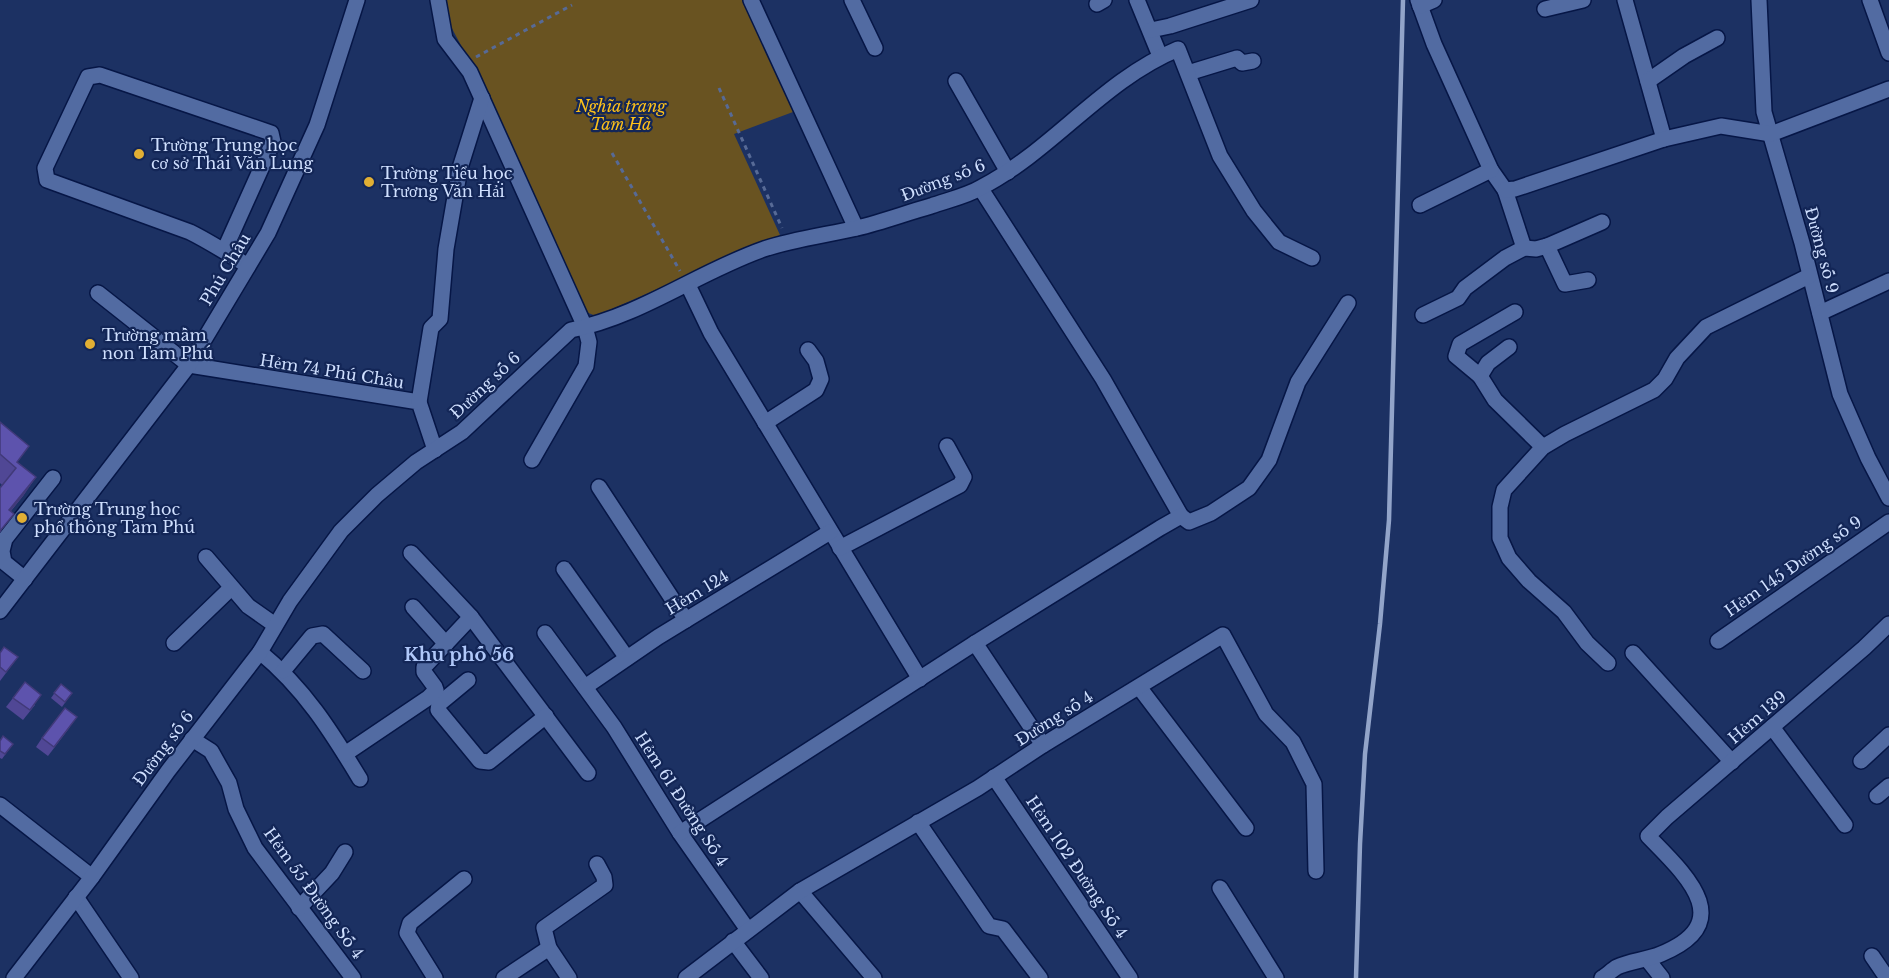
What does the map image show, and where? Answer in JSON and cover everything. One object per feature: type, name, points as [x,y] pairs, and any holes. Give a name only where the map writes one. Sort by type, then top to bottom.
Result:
[{"type":"street","name":"Phú Châu","points":[[0,611],[189,365],[268,233],[316,125],[357,0]]},
{"type":"street","points":[[438,0],[445,39],[470,72],[585,327],[589,342],[586,366],[532,460]]},
{"type":"street","points":[[751,0],[856,228]]},
{"type":"street","points":[[852,0],[875,48]]},
{"type":"street","points":[[1137,0],[1161,56],[1178,49],[1220,156],[1254,211],[1279,242],[1312,258]]},
{"type":"street","points":[[1151,30],[1251,0]]},
{"type":"street","points":[[1545,9],[1583,0]]},
{"type":"street","points":[[1625,0],[1664,139]]},
{"type":"street","name":"Đường số 9","points":[[1759,0],[1764,112],[1840,394],[1868,458],[1889,498]]},
{"type":"street","points":[[1870,0],[1889,53]]},
{"type":"street","points":[[1424,2],[1434,44],[1491,170],[1505,190],[1524,248]]},
{"type":"street","points":[[1648,81],[1684,56],[1717,38]]},
{"type":"street","name":"Đường số 6","points":[[14,978],[92,877],[192,739],[260,652],[290,601],[341,531],[377,495],[416,462],[462,432],[571,330],[632,311],[764,249],[856,228],[981,189],[1023,164],[1077,116],[1161,56]]},
{"type":"street","points":[[1188,73],[1237,58],[1242,63],[1253,61]]},
{"type":"street","points":[[224,251],[273,142],[271,133],[100,75],[88,77],[45,168],[47,180],[190,232],[248,266]]},
{"type":"street","points":[[956,81],[1008,172]]},
{"type":"street","points":[[1505,190],[1515,189],[1664,139],[1721,126],[1771,134],[1889,89]]},
{"type":"street","points":[[419,402],[431,328],[440,319],[446,249],[460,168],[482,98]]},
{"type":"street","points":[[1420,205],[1491,170]]},
{"type":"street","points":[[981,189],[1102,379],[1181,516],[1190,522],[1211,513],[1249,488],[1269,460],[1298,382],[1348,303]]},
{"type":"street","points":[[1423,315],[1458,298],[1465,288],[1505,258],[1524,248],[1536,249],[1547,246],[1602,222]]},
{"type":"street","points":[[1547,246],[1565,284],[1588,280]]},
{"type":"street","points":[[1608,663],[1587,643],[1564,612],[1529,581],[1509,558],[1500,538],[1500,507],[1504,490],[1543,447],[1654,390],[1665,379],[1677,358],[1706,327],[1809,276]]},
{"type":"street","points":[[1820,313],[1889,281]]},
{"type":"street","points":[[688,285],[711,333],[920,679]]},
{"type":"street","points":[[98,293],[189,365]]},
{"type":"street","points":[[1515,312],[1460,344],[1456,356],[1480,376],[1495,400],[1543,447]]},
{"type":"street","points":[[1480,376],[1488,363],[1509,347]]},
{"type":"street","points":[[765,423],[816,390],[821,379],[816,361],[808,350]]},
{"type":"street","name":"Hẻm 74 Phú Châu","points":[[189,365],[419,402],[435,450]]},
{"type":"street","points":[[840,548],[960,484],[964,477],[947,446]]},
{"type":"street","points":[[25,579],[4,562],[2,551],[5,538],[53,478]]},
{"type":"street","points":[[599,487],[686,620]]},
{"type":"street","points":[[680,833],[975,644],[1181,516]]},
{"type":"street","name":"Hẻm 145 Đường số 9","points":[[1718,641],[1889,522]]},
{"type":"street","name":"Hẻm 124","points":[[585,687],[686,620],[830,532]]},
{"type":"street","points":[[411,554],[471,617],[588,773]]},
{"type":"street","points":[[206,557],[248,606],[275,626]]},
{"type":"street","points":[[564,569],[627,658]]},
{"type":"street","points":[[174,643],[231,588]]},
{"type":"street","points":[[413,607],[446,644]]},
{"type":"street","points":[[345,754],[428,698],[436,690],[423,669],[471,617]]},
{"type":"street","name":"Hẻm 139","points":[[1647,959],[1663,954],[1688,940],[1702,917],[1701,903],[1685,874],[1648,836],[1889,624]]},
{"type":"street","name":"Hẻm 61 Đường Số 4","points":[[545,633],[614,727],[680,833],[748,930]]},
{"type":"street","points":[[283,671],[312,636],[323,634],[363,672]]},
{"type":"street","name":"Đường số 4","points":[[686,978],[800,891],[994,777],[1222,635],[1266,714],[1293,742],[1314,784],[1316,871]]},
{"type":"street","points":[[975,644],[1042,745]]},
{"type":"street","points":[[260,652],[300,689],[360,779]]},
{"type":"street","points":[[1633,653],[1732,762]]},
{"type":"street","points":[[468,681],[439,704],[438,710],[480,761],[489,762],[546,717]]},
{"type":"street","points":[[1139,687],[1246,828]]},
{"type":"street","points":[[1772,727],[1845,825]]},
{"type":"street","points":[[1861,761],[1889,735]]},
{"type":"street","name":"Hẻm 55 Đường Số 4","points":[[192,739],[211,752],[229,783],[236,809],[255,848],[353,978]]},
{"type":"street","name":"Hẻm 102 Đường Số 4","points":[[994,777],[1130,978]]},
{"type":"street","points":[[0,805],[92,877]]},
{"type":"street","points":[[918,822],[989,926],[1003,929],[1040,978]]},
{"type":"street","points":[[299,908],[332,873],[345,852]]},
{"type":"street","points":[[569,978],[549,948],[544,928],[604,885],[604,877],[597,864]]},
{"type":"street","points":[[435,978],[407,933],[410,923],[464,879]]},
{"type":"street","points":[[1220,888],[1276,978]]},
{"type":"street","points":[[800,891],[874,978]]},
{"type":"street","points":[[76,897],[132,978]]},
{"type":"street","points":[[734,941],[761,978]]},
{"type":"street","points":[[504,978],[549,948]]},
{"type":"street","points":[[1872,956],[1887,978]]},
{"type":"street","points":[[1602,978],[1618,967],[1647,959],[1662,978]]},
{"type":"path","points":[[464,64],[572,5]]},
{"type":"path","points":[[719,88],[789,243]]},
{"type":"path","points":[[612,153],[688,285]]},
{"type":"green space","name":"Nghĩa trang Tam Hà","points":[[437,0],[748,0],[793,112],[734,134],[780,235],[596,316],[586,312],[475,72]]},
{"type":"building","points":[[0,422],[29,446],[17,462],[36,477],[9,510],[14,514],[0,531],[0,488],[16,468],[0,454]]},
{"type":"building","points":[[4,647],[18,657],[6,672],[0,667],[0,653]]},
{"type":"building","points":[[25,682],[41,695],[30,710],[13,698]]},
{"type":"building","points":[[61,684],[72,693],[65,702],[54,693]]},
{"type":"building","points":[[65,708],[77,717],[54,747],[42,738]]},
{"type":"building","points":[[3,736],[13,744],[5,754],[0,751],[0,741]]},
{"type":"railway","points":[[1356,978],[1365,754],[1389,520],[1403,0]]},
{"type":"place","name":"Trường Trung học cơ sở Thái Văn Lung","points":[[139,154]]},
{"type":"place","name":"Trường Tiểu học Trương Văn Hải","points":[[369,182]]},
{"type":"place","name":"Trường mầm non Tam Phú","points":[[90,344]]},
{"type":"place","name":"Trường Trung học phổ thông Tam Phú","points":[[22,518]]},
{"type":"district","name":"Khu phố 56","points":[[459,655]]}]
